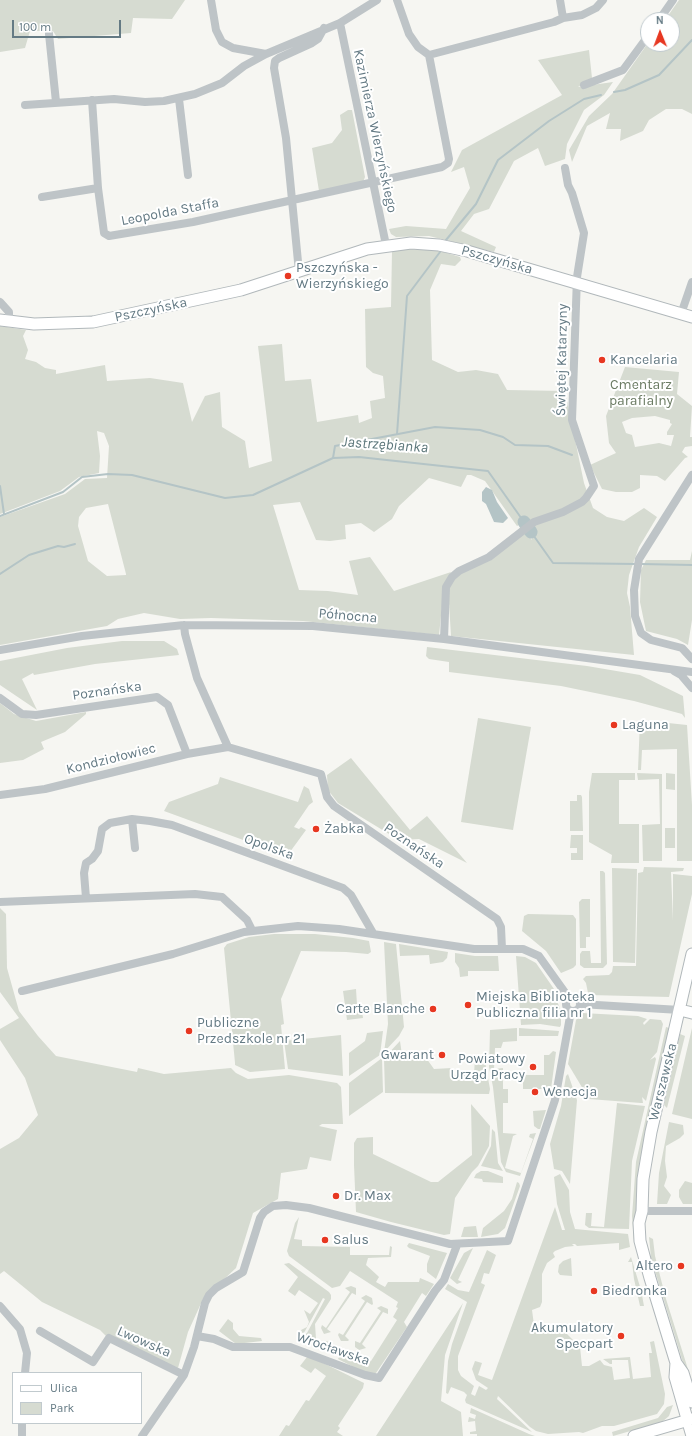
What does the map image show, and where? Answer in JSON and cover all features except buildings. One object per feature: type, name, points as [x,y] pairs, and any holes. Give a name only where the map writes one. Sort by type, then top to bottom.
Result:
[{"type":"street","points":[[211,0],[216,30],[222,42],[233,48],[266,54]]},
{"type":"street","points":[[25,104],[114,99],[145,102],[179,99],[222,83],[244,66],[266,54],[340,23],[377,0]]},
{"type":"street","points":[[397,0],[409,34],[418,47],[429,55],[554,22],[563,18],[582,15],[596,8],[603,0]]},
{"type":"street","points":[[560,0],[563,18]]},
{"type":"street","points":[[665,12],[673,0]]},
{"type":"street","name":"Kazimierza Wierzyńskiego","points":[[340,23],[386,245]]},
{"type":"street","points":[[299,272],[286,138],[274,68],[275,61],[312,43],[318,39],[325,28]]},
{"type":"street","points":[[49,34],[56,102]]},
{"type":"street","points":[[584,85],[623,70],[640,47]]},
{"type":"street","name":"Leopolda Staffa","points":[[92,100],[98,188],[104,233],[113,237],[193,222],[442,167],[448,163],[448,155],[429,55]]},
{"type":"street","points":[[179,99],[188,175]]},
{"type":"street","points":[[565,168],[568,185],[572,193],[584,234],[577,284]]},
{"type":"street","points":[[42,197],[98,188]]},
{"type":"street","name":"Pszczyńska","points":[[4,320],[56,325],[92,322],[241,290],[367,249],[386,245],[411,243],[439,245],[467,251],[692,317]]},
{"type":"street","points":[[681,314],[692,282]]},
{"type":"street","name":"Świętej Katarzyny","points":[[444,639],[446,587],[452,577],[459,571],[489,557],[527,527],[572,508],[586,498],[594,486],[572,420],[577,284]]},
{"type":"street","points":[[0,302],[9,312],[4,320]]},
{"type":"street","points":[[692,475],[638,562],[634,590],[634,606],[637,624],[641,634],[651,640],[682,648],[692,659]]},
{"type":"street","points":[[184,625],[184,634],[197,678],[228,747]]},
{"type":"street","name":"Północna","points":[[0,650],[82,636],[135,629],[184,625],[313,626],[444,639],[692,672]]},
{"type":"street","points":[[670,668],[681,675],[692,688]]},
{"type":"street","name":"Poznańska","points":[[0,698],[22,714],[36,715],[157,697],[168,705],[187,754]]},
{"type":"street","name":"Kondziołowiec","points":[[0,795],[44,789],[187,754],[228,747]]},
{"type":"street","name":"Poznańska","points":[[228,747],[321,774],[326,797],[338,810],[497,918],[501,927],[502,949]]},
{"type":"street","points":[[132,819],[135,848]]},
{"type":"street","name":"Opolska","points":[[86,898],[84,873],[86,863],[92,860],[98,851],[102,829],[110,823],[132,819],[172,825],[343,888],[351,895],[373,933]]},
{"type":"street","points":[[0,902],[195,894],[222,897],[247,920],[252,930]]},
{"type":"street","points":[[22,990],[173,954],[252,930],[314,927],[373,933],[474,949],[523,948],[539,956],[569,998]]},
{"type":"street","name":"Warszawska","points":[[690,1435],[687,1404],[676,1377],[676,1363],[644,1251],[646,1235],[645,1221],[642,1211],[643,1179],[650,1137],[692,954]]},
{"type":"street","points":[[569,998],[577,998],[580,1004]]},
{"type":"street","points":[[569,998],[566,1004],[567,1008],[571,1011]]},
{"type":"street","points":[[580,1004],[680,1010],[692,1013]]},
{"type":"street","points":[[571,1011],[577,1010],[580,1004]]},
{"type":"street","points":[[142,1436],[184,1375],[197,1336],[205,1303],[209,1295],[216,1288],[243,1272],[260,1218],[264,1212],[273,1206],[286,1205],[309,1208],[424,1238],[457,1245],[508,1241],[555,1100],[571,1011]]},
{"type":"street","points":[[642,1211],[692,1211]]},
{"type":"street","name":"Wrocławska","points":[[197,1336],[214,1339],[233,1347],[290,1347],[365,1375],[379,1378],[435,1291],[444,1280],[457,1245]]},
{"type":"street","points":[[0,1306],[20,1328],[27,1353],[25,1372]]},
{"type":"street","name":"Lwowska","points":[[40,1331],[93,1362],[109,1338],[184,1375]]},
{"type":"street","points":[[668,1426],[687,1404]]},
{"type":"street","points":[[634,1436],[689,1419]]},
{"type":"street","points":[[22,1424],[22,1436]]},
{"type":"green space","points":[[0,0],[185,0],[172,19],[133,18],[131,33],[58,39],[53,31],[30,31],[25,48],[0,52]]},
{"type":"green space","points":[[679,0],[692,0],[692,114],[682,109],[666,109],[649,120],[643,131],[620,141],[621,129],[606,129],[610,113],[587,126],[572,162],[569,150],[589,116],[612,94],[642,52],[680,52],[680,12],[671,12]]},
{"type":"green space","points":[[589,50],[592,78],[578,87],[613,82],[604,95],[584,110],[567,144],[565,159],[545,166],[538,148],[514,161],[489,209],[474,214],[461,231],[496,247],[494,252],[429,236],[396,237],[391,234],[389,229],[406,226],[446,229],[470,188],[464,167],[451,172],[462,150],[562,95],[538,60]]},
{"type":"green space","points":[[348,110],[352,110],[365,177],[363,182],[319,191],[312,148],[332,143],[342,130],[340,115]]},
{"type":"green space","points":[[404,249],[437,250],[460,257],[461,260],[455,266],[441,264],[430,290],[432,360],[458,372],[476,370],[498,374],[507,390],[565,391],[584,483],[593,508],[607,517],[624,521],[644,508],[657,517],[639,547],[629,575],[627,593],[630,607],[634,655],[451,636],[448,587],[456,576],[525,532],[532,540],[527,520],[517,526],[485,481],[471,475],[467,475],[461,487],[429,478],[399,506],[392,519],[374,532],[361,523],[345,525],[346,539],[330,541],[316,540],[300,502],[273,505],[299,590],[328,591],[358,595],[349,561],[370,557],[394,591],[451,572],[444,587],[439,635],[303,621],[211,618],[180,619],[144,613],[118,619],[107,626],[0,645],[0,517],[65,494],[85,479],[107,478],[109,446],[104,433],[97,431],[100,456],[99,473],[79,477],[60,491],[0,514],[0,326],[26,330],[23,336],[28,350],[25,359],[36,362],[45,368],[56,370],[56,374],[105,365],[107,381],[150,378],[183,383],[192,422],[205,396],[220,392],[222,427],[245,441],[249,468],[272,461],[258,346],[282,344],[285,381],[311,379],[317,422],[358,415],[359,423],[372,418],[370,401],[385,398],[383,376],[373,373],[366,367],[365,309],[391,307],[392,251]],"holes":[[[108,504],[126,575],[107,576],[88,561],[78,526],[79,517],[86,508]]]},
{"type":"green space","name":"Cmentarz parafialny","points":[[625,367],[679,372],[677,394],[692,406],[690,437],[692,437],[692,446],[685,447],[682,452],[688,457],[685,458],[665,481],[657,476],[640,475],[640,488],[632,492],[616,492],[602,489],[590,465],[616,453],[609,443],[606,416]],"holes":[[[655,416],[670,420],[670,423],[672,424],[667,432],[667,435],[674,435],[671,446],[659,443],[635,447],[632,435],[626,433],[622,422],[632,418]]]},
{"type":"green space","points":[[692,551],[692,620],[688,645],[677,639],[646,631],[640,602],[641,570],[646,560],[690,560]]},
{"type":"green space","points":[[122,641],[164,641],[177,649],[179,655],[95,664],[34,675],[33,673],[22,679],[37,710],[0,685],[0,661],[67,648]]},
{"type":"green space","points":[[427,647],[587,666],[640,675],[683,696],[685,718],[682,714],[634,701],[561,686],[449,672],[449,662],[429,659],[426,656]]},
{"type":"green space","points":[[0,703],[14,714],[36,721],[86,712],[86,714],[65,732],[41,742],[44,749],[23,760],[0,763]]},
{"type":"green space","points":[[478,718],[531,727],[513,830],[461,822]]},
{"type":"green space","points":[[640,720],[687,725],[692,805],[692,861],[677,861],[677,749],[642,750],[641,770],[638,770]]},
{"type":"green space","points":[[351,758],[410,830],[427,816],[467,863],[419,839],[399,840],[338,803],[328,790],[327,775]]},
{"type":"green space","points":[[592,773],[635,773],[635,780],[619,780],[619,824],[639,824],[639,863],[611,863],[612,855],[589,842],[589,792]]},
{"type":"green space","points":[[637,773],[662,774],[662,861],[643,861],[642,825],[660,824],[659,779],[638,780]]},
{"type":"green space","points":[[666,773],[675,774],[675,790],[666,789]]},
{"type":"green space","points":[[220,777],[298,802],[304,786],[309,789],[313,802],[309,805],[294,827],[299,829],[301,827],[306,830],[287,856],[164,811],[169,802],[218,784]]},
{"type":"green space","points":[[577,795],[581,795],[582,797],[583,831],[570,831],[570,801],[577,801]]},
{"type":"green space","points":[[665,828],[675,828],[675,848],[665,848]]},
{"type":"green space","points":[[571,835],[583,835],[583,860],[571,860],[571,853],[577,853],[577,848],[570,848]]},
{"type":"green space","points":[[644,867],[684,868],[683,871],[671,872],[673,921],[673,874],[692,876],[692,894],[669,997],[590,995],[583,979],[586,976],[609,975],[612,972],[613,966],[636,966],[638,873],[643,872]]},
{"type":"green space","points":[[612,868],[637,869],[635,963],[613,962]]},
{"type":"green space","points":[[600,871],[605,873],[607,964],[603,968],[584,968],[580,965],[580,954],[582,951],[590,951],[591,963],[601,963]]},
{"type":"green space","points":[[582,899],[590,899],[590,937],[586,937],[586,948],[580,948],[579,902]]},
{"type":"green space","points":[[0,908],[6,914],[7,968],[19,1011],[38,1036],[56,1056],[137,1072],[138,1068],[164,1074],[231,1068],[236,1073],[248,1079],[289,1075],[337,1083],[341,1087],[343,1124],[322,1124],[319,1126],[337,1130],[331,1161],[310,1157],[307,1169],[281,1173],[278,1199],[253,1213],[236,1268],[203,1299],[188,1332],[178,1368],[106,1336],[100,1330],[42,1302],[4,1271],[0,1274],[0,1149],[19,1138],[38,1115],[25,1078],[0,1040],[0,1029],[19,1018],[0,992]]},
{"type":"green space","points":[[528,914],[573,915],[576,919],[576,965],[573,968],[561,973],[546,951],[522,931],[524,916]]},
{"type":"green space","points":[[274,934],[315,934],[353,938],[369,941],[371,952],[368,954],[301,951],[281,999],[284,1024],[281,1025],[285,1069],[250,1072],[235,1065],[224,948],[227,944],[249,937]]},
{"type":"green space","points":[[384,942],[396,944],[404,1027],[399,1036],[384,1052],[388,1024]]},
{"type":"green space","points":[[399,944],[448,952],[447,958],[443,962],[430,964],[429,955],[400,956]]},
{"type":"green space","points":[[455,953],[475,956],[498,956],[499,971],[468,971],[468,976],[460,977],[459,968],[455,962]]},
{"type":"green space","points":[[516,956],[525,957],[536,963],[554,989],[553,993],[561,1010],[560,1027],[540,1024],[521,1025]]},
{"type":"green space","points":[[356,989],[357,1005],[361,1004],[363,1018],[347,1020],[343,991]]},
{"type":"green space","points":[[582,1013],[638,1016],[647,1019],[643,1023],[644,1025],[650,1019],[661,1020],[663,1024],[657,1052],[650,1060],[655,1057],[656,1059],[646,1101],[642,1097],[643,1103],[589,1099],[568,1064],[576,1020]]},
{"type":"green space","points":[[666,1027],[669,1028],[640,1160],[636,1238],[634,1243],[632,1216],[636,1162]]},
{"type":"green space","points":[[517,1028],[517,1041],[503,1042],[501,1048],[495,1048],[494,1069],[503,1068],[503,1089],[508,1089],[508,1103],[503,1103],[503,1133],[517,1134],[513,1136],[505,1168],[521,1173],[533,1139],[529,1137],[530,1134],[536,1133],[520,1176],[506,1172],[501,1162],[493,1087],[489,1067],[490,1030]]},
{"type":"green space","points":[[519,1028],[559,1031],[558,1036],[519,1036]]},
{"type":"green space","points":[[692,1028],[692,1119],[672,1114]]},
{"type":"green space","points":[[383,1031],[380,1055],[349,1076],[349,1053],[365,1041],[367,1033]]},
{"type":"green space","points":[[680,1034],[685,1036],[667,1108],[664,1105]]},
{"type":"green space","points":[[341,1035],[343,1076],[288,1069],[284,1041]]},
{"type":"green space","points":[[400,1041],[402,1055],[424,1055],[434,1069],[452,1068],[455,1075],[474,1075],[475,1057],[484,1056],[490,1089],[489,1094],[385,1093],[384,1058]]},
{"type":"green space","points":[[553,1051],[556,1052],[551,1089],[523,1089],[523,1075],[544,1075],[544,1055],[549,1055]]},
{"type":"green space","points":[[382,1058],[383,1092],[349,1116],[349,1083]]},
{"type":"green space","points":[[568,1074],[577,1100],[570,1184],[562,1171],[554,1169],[550,1144],[561,1106],[566,1076]]},
{"type":"green space","points":[[617,1103],[645,1106],[632,1161],[629,1229],[589,1228],[585,1225],[586,1213],[592,1213],[591,1226],[604,1227]]},
{"type":"green space","points":[[471,1104],[490,1126],[489,1146],[478,1166],[472,1172],[455,1198],[450,1234],[444,1235],[356,1212],[354,1143],[357,1138],[373,1137],[373,1154],[431,1182],[438,1182],[472,1155]]},
{"type":"green space","points":[[546,1110],[540,1129],[538,1129],[534,1126],[533,1111]]},
{"type":"green space","points":[[669,1122],[683,1125],[684,1134],[666,1146],[665,1161],[667,1177],[664,1186],[671,1195],[667,1204],[657,1204],[659,1173]]},
{"type":"green space","points":[[492,1129],[495,1132],[498,1163],[503,1171],[481,1166],[491,1146]]},
{"type":"green space","points":[[481,1171],[488,1171],[503,1177],[503,1183],[483,1182],[482,1179],[474,1178],[476,1174]]},
{"type":"green space","points":[[560,1174],[569,1190],[570,1212],[575,1229],[628,1234],[630,1247],[619,1250],[619,1243],[577,1246],[572,1244],[574,1246],[565,1247],[555,1251],[553,1253],[555,1257],[547,1263],[542,1274],[542,1302],[540,1307],[532,1310],[534,1325],[558,1325],[580,1347],[582,1366],[589,1366],[600,1360],[604,1365],[612,1367],[614,1380],[630,1378],[628,1360],[612,1360],[612,1364],[610,1364],[603,1359],[630,1357],[633,1379],[651,1377],[649,1353],[652,1353],[650,1342],[654,1341],[665,1394],[664,1404],[657,1414],[614,1426],[602,1426],[583,1433],[548,1434],[536,1431],[530,1427],[498,1396],[497,1399],[532,1432],[466,1403],[465,1400],[467,1395],[464,1392],[451,1387],[448,1394],[446,1393],[448,1361],[452,1344],[467,1302],[445,1289],[448,1284],[458,1290],[469,1292],[487,1250],[496,1255],[489,1274],[484,1273],[481,1283],[485,1285],[458,1356],[458,1370],[461,1376],[474,1386],[471,1394],[475,1396],[479,1386],[486,1390],[488,1388],[476,1380],[472,1369],[475,1361],[482,1363],[478,1375],[492,1380],[555,1207],[562,1230],[565,1230],[557,1204],[554,1177]]},
{"type":"green space","points":[[685,1181],[692,1183],[692,1204],[683,1204],[679,1197],[679,1190]]},
{"type":"green space","points":[[517,1182],[520,1186],[505,1228],[498,1234],[481,1237],[483,1228],[504,1211],[512,1199]]},
{"type":"green space","points":[[299,1217],[294,1239],[302,1240],[302,1246],[350,1247],[350,1255],[389,1255],[390,1246],[392,1247],[391,1257],[368,1258],[366,1265],[379,1277],[376,1282],[385,1287],[388,1282],[419,1282],[420,1278],[434,1284],[426,1296],[422,1293],[404,1322],[407,1327],[376,1373],[367,1374],[338,1359],[340,1355],[326,1348],[323,1352],[321,1345],[326,1341],[330,1342],[328,1346],[363,1364],[366,1357],[371,1361],[397,1320],[393,1317],[398,1308],[396,1307],[398,1302],[350,1271],[340,1286],[332,1288],[289,1256],[287,1251],[295,1223]]},
{"type":"green space","points":[[476,1226],[478,1237],[461,1237],[464,1227]]},
{"type":"green space","points":[[649,1237],[653,1239],[655,1256],[666,1299],[692,1382],[692,1392],[651,1258]]},
{"type":"green space","points":[[409,1243],[447,1253],[436,1279],[427,1272],[427,1264],[430,1256],[409,1248],[407,1246]]},
{"type":"green space","points":[[473,1248],[458,1280],[462,1282],[457,1284],[450,1278],[464,1253]]},
{"type":"green space","points":[[631,1257],[641,1290],[644,1306],[640,1306],[632,1262],[628,1262]]},
{"type":"green space","points":[[571,1258],[572,1276],[560,1275],[558,1272],[559,1265],[563,1261]]},
{"type":"green space","points":[[289,1263],[331,1295],[331,1299],[315,1324],[316,1339],[311,1346],[307,1343],[304,1335],[307,1333],[325,1299],[323,1298],[305,1331],[303,1334],[301,1330],[307,1327],[309,1322],[304,1310],[310,1314],[318,1303],[299,1290],[295,1296],[288,1291],[298,1277],[284,1264]]},
{"type":"green space","points":[[351,1286],[356,1288],[356,1295],[352,1293],[327,1329],[331,1332],[324,1334],[321,1328],[322,1325],[326,1328],[350,1292],[345,1288]]},
{"type":"green space","points":[[366,1295],[372,1298],[373,1304],[372,1305],[367,1302],[345,1336],[349,1340],[341,1341],[338,1335],[339,1333],[343,1335],[365,1301],[361,1298]]},
{"type":"green space","points":[[463,1303],[445,1355],[441,1401],[461,1412],[463,1436],[376,1436]]},
{"type":"green space","points":[[381,1306],[388,1309],[388,1314],[383,1312],[362,1344],[366,1348],[359,1350],[355,1347],[355,1341],[360,1343],[381,1311],[377,1308]]},
{"type":"green space","points":[[228,1319],[233,1323],[233,1329],[239,1336],[261,1338],[262,1341],[236,1344],[219,1331]]},
{"type":"green space","points":[[307,1357],[313,1358],[364,1383],[363,1388],[338,1426],[340,1428],[337,1432],[343,1436],[279,1436],[286,1425],[289,1426],[306,1400],[309,1401],[326,1376],[315,1368],[311,1373],[300,1366]]},
{"type":"green space","points":[[673,1405],[669,1416],[662,1422],[613,1436],[612,1432],[658,1418],[667,1407]]},
{"type":"green space","points":[[471,1408],[535,1436],[477,1436],[477,1434],[470,1434],[470,1432],[476,1431],[475,1421],[468,1422],[469,1417],[475,1419],[476,1415],[470,1413]]},
{"type":"shaded area","points":[[486,487],[492,490],[497,502],[508,518],[503,523],[494,522],[486,504],[482,501],[482,492]]},
{"type":"waterway","points":[[614,92],[625,90],[659,75],[692,40]]},
{"type":"waterway","points":[[446,240],[476,204],[498,160],[549,121],[584,99],[601,95]]},
{"type":"waterway","points":[[397,434],[407,296],[440,252]]},
{"type":"waterway","points":[[333,458],[335,446],[435,427],[480,430],[503,437],[515,445],[548,446],[572,455]]},
{"type":"waterway","name":"Jastrzębianka","points":[[0,516],[63,492],[82,477],[108,474],[132,475],[225,498],[253,495],[333,458],[359,457],[488,471],[524,522]]},
{"type":"waterway","points":[[0,486],[4,514]]},
{"type":"waterway","name":"Jastrzębianka","points":[[524,522],[531,532]]},
{"type":"waterway","name":"Jastrzębianka","points":[[531,532],[553,563],[637,564]]},
{"type":"waterway","points":[[0,574],[29,555],[58,546],[64,547],[75,544]]},
{"type":"waterway","name":"Jastrzębianka","points":[[641,564],[692,565]]},
{"type":"place","name":"Pszczyńska - Wierzyńskiego","points":[[288,276]]},
{"type":"place","name":"Kancelaria","points":[[602,360]]},
{"type":"place","name":"Laguna","points":[[614,725]]},
{"type":"place","name":"Żabka","points":[[316,829]]},
{"type":"place","name":"Miejska Biblioteka Publiczna filia nr 1","points":[[468,1005]]},
{"type":"place","name":"Carte Blanche","points":[[433,1009]]},
{"type":"place","name":"Publiczne Przedszkole nr 21","points":[[189,1031]]},
{"type":"place","name":"Gwarant","points":[[442,1055]]},
{"type":"place","name":"Powiatowy Urząd Pracy","points":[[533,1067]]},
{"type":"place","name":"Wenecja","points":[[535,1092]]},
{"type":"place","name":"Dr. Max","points":[[336,1196]]},
{"type":"place","name":"Salus","points":[[325,1240]]},
{"type":"place","name":"Altero","points":[[681,1266]]},
{"type":"place","name":"Biedronka","points":[[594,1291]]},
{"type":"place","name":"Akumulatory Specpart","points":[[621,1336]]}]
